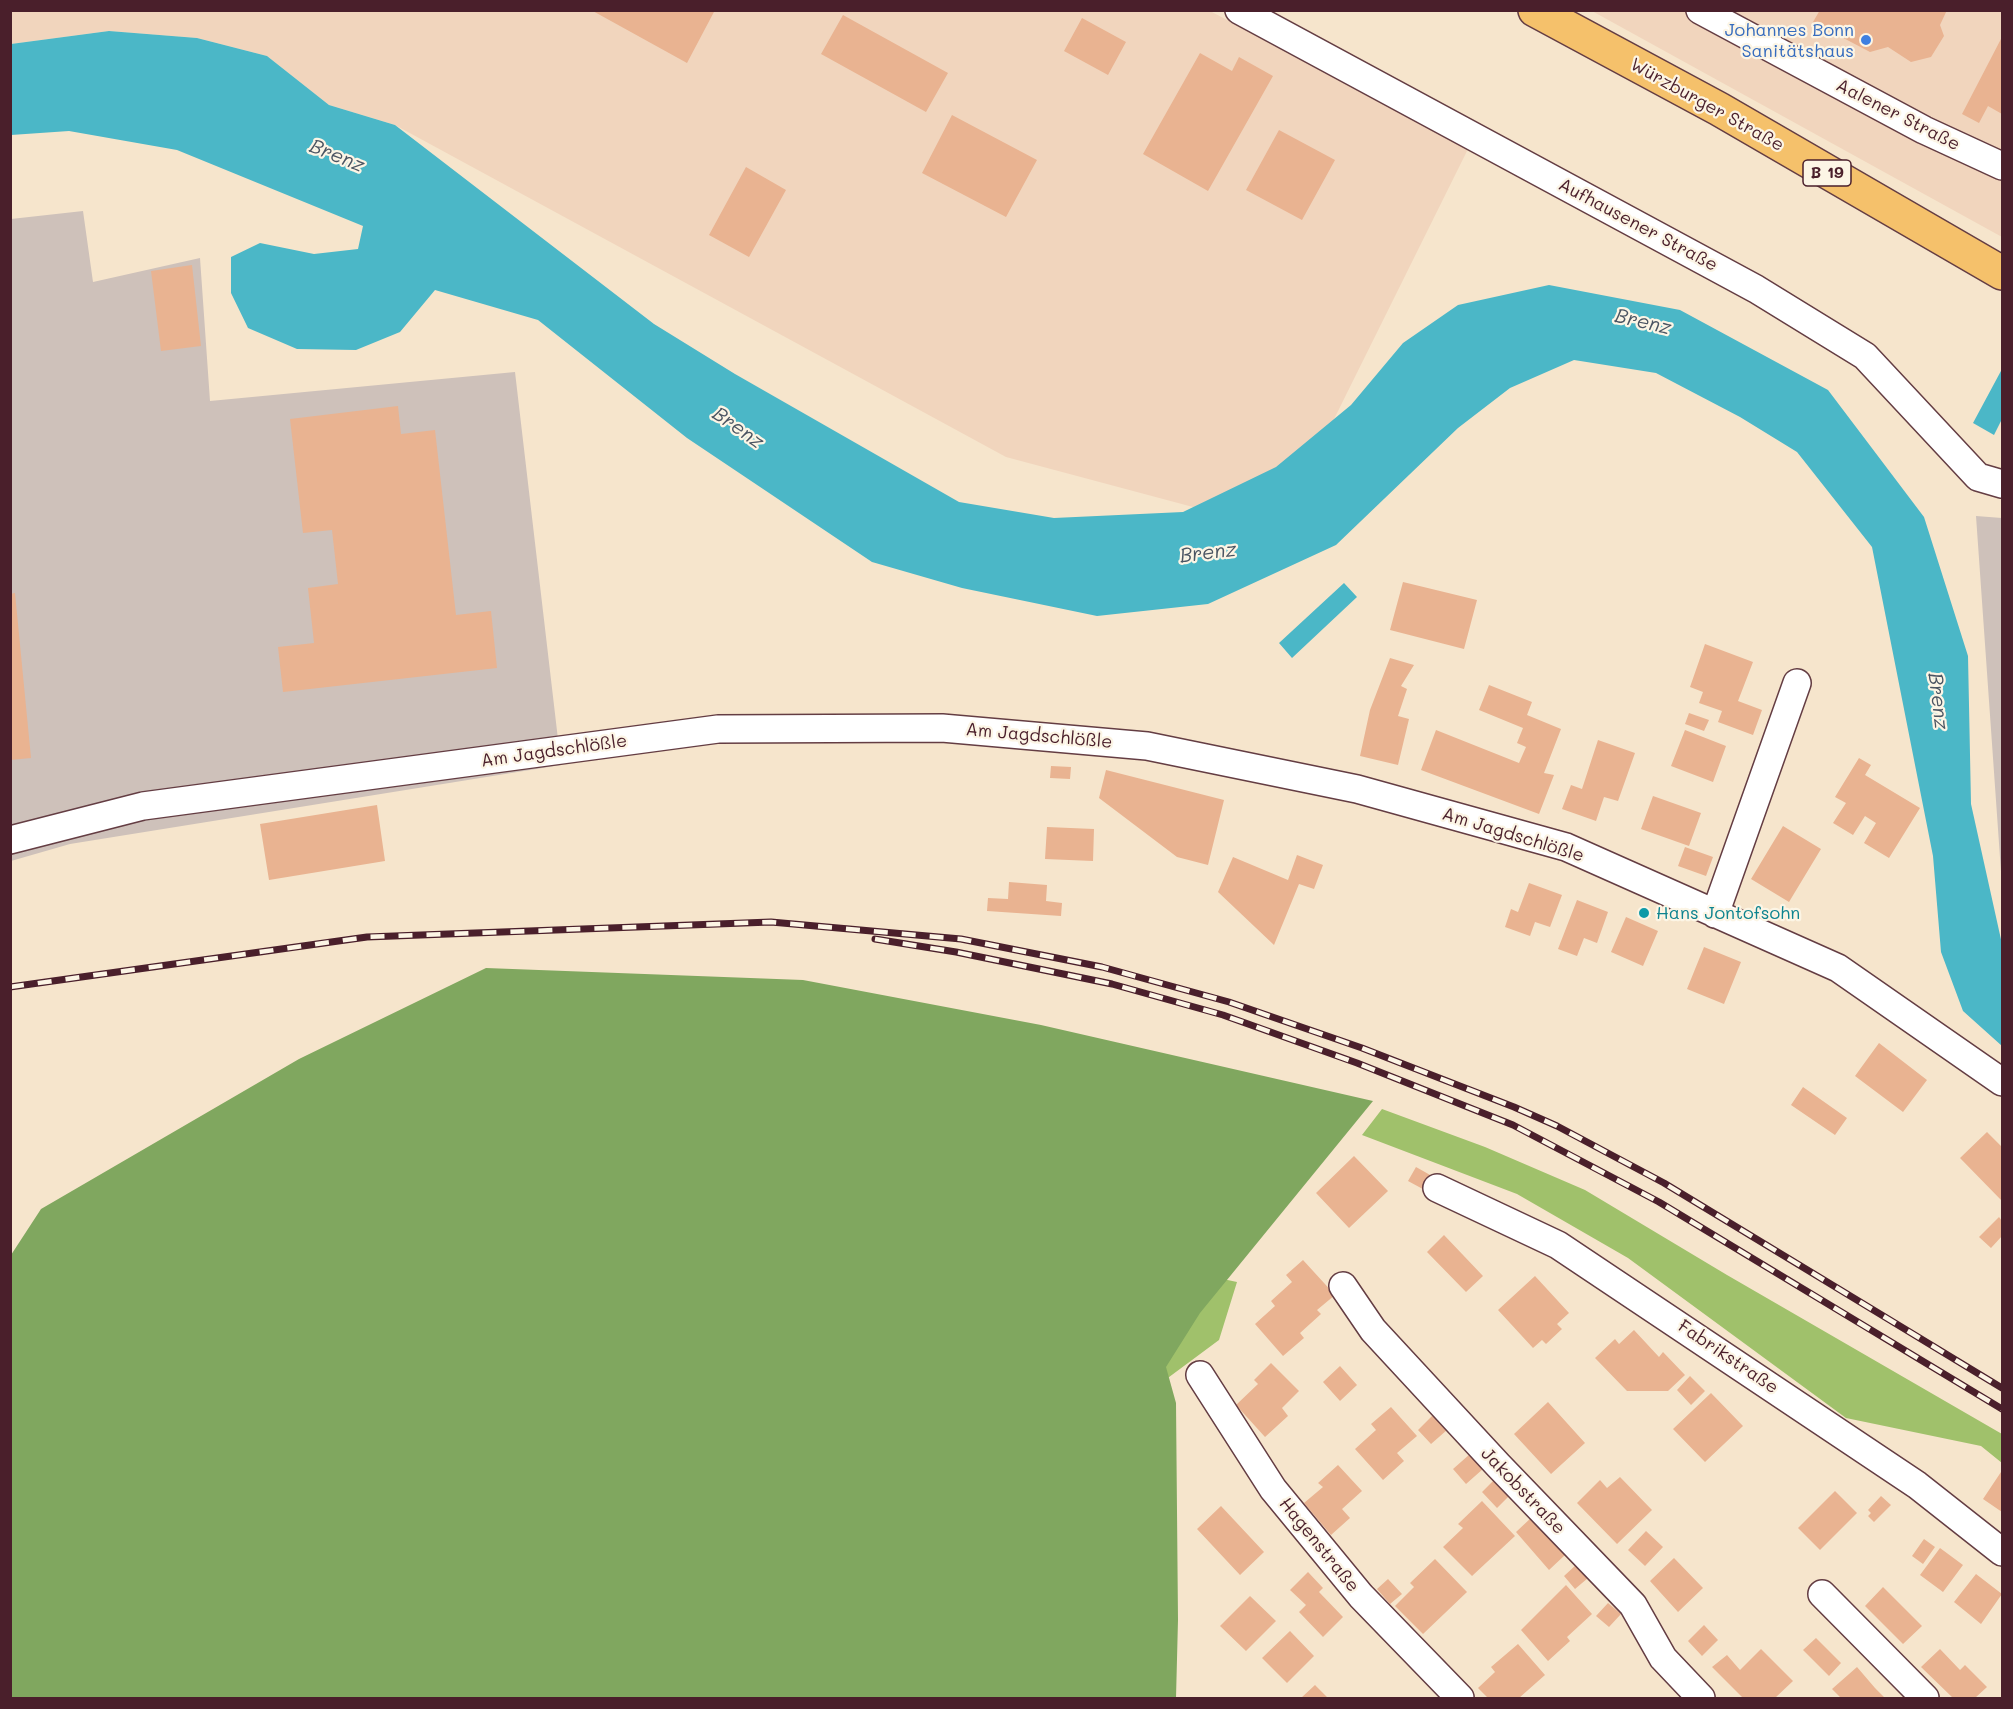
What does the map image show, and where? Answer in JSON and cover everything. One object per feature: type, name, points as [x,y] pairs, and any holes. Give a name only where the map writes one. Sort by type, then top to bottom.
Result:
[{"type":"main road","name":"Würzburger Straße","points":[[1535,10],[1719,109],[1999,273]]},
{"type":"street","name":"Aufhausener Straße","points":[[1239,10],[1756,289],[1865,356],[1978,477],[2002,484]]},
{"type":"street","name":"Aalener Straße","points":[[1700,10],[1924,130],[2002,166]]},
{"type":"street","points":[[1715,914],[1797,682]]},
{"type":"street","name":"Am Jagdschlößle","points":[[10,840],[143,806],[718,729],[942,728],[1147,746],[1357,789],[1566,847],[1838,968],[2002,1082]]},
{"type":"street","name":"Fabrikstraße","points":[[1437,1188],[1558,1245],[1917,1485],[2002,1552]]},
{"type":"street","name":"Jakobstraße","points":[[1343,1286],[1373,1330],[1498,1466],[1633,1605],[1663,1658],[1701,1698]]},
{"type":"street","name":"Hagenstraße","points":[[1200,1375],[1273,1489],[1361,1596],[1460,1698]]},
{"type":"street","points":[[1822,1594],[1925,1698]]},
{"type":"shaded area","points":[[11,10],[1210,11],[1469,147],[1279,530],[1006,457],[395,125],[329,105],[267,56],[197,38],[109,31],[11,44]]},
{"type":"shaded area","points":[[1592,11],[2002,11],[2002,237]]},
{"type":"shaded area","points":[[83,211],[93,282],[200,258],[210,401],[515,372],[561,765],[70,844],[11,861],[11,219]]},
{"type":"shaded area","points":[[1976,516],[2002,518],[2002,886]]},
{"type":"green space","points":[[486,968],[803,980],[1041,1025],[1373,1101],[1200,1313],[1166,1367],[1176,1403],[1178,1620],[1176,1698],[11,1698],[11,1255],[41,1209],[299,1059]]},
{"type":"green space","points":[[1382,1109],[1485,1147],[1585,1190],[2002,1434],[2002,1463],[1981,1446],[1846,1418],[1628,1258],[1517,1194],[1362,1135]]},
{"type":"green space","points":[[1190,1272],[1237,1282],[1219,1340],[1157,1386]]},
{"type":"water","name":"Brenz","points":[[109,31],[197,38],[267,56],[329,105],[395,125],[654,324],[735,374],[959,502],[1054,518],[1183,512],[1276,467],[1351,405],[1403,343],[1458,305],[1549,285],[1680,310],[1828,390],[1924,517],[1968,656],[1971,804],[2002,944],[2002,1046],[1963,1011],[1941,952],[1933,856],[1872,547],[1797,452],[1740,417],[1656,373],[1574,360],[1510,388],[1458,428],[1336,545],[1208,604],[1097,616],[962,588],[872,562],[687,438],[538,320],[435,290],[400,332],[356,350],[297,349],[248,328],[231,293],[231,257],[260,243],[314,254],[358,249],[363,226],[177,150],[69,131],[11,135],[11,44]]},
{"type":"water","points":[[2002,369],[2002,419],[1994,435],[1973,423]]},
{"type":"water","points":[[1344,583],[1357,597],[1292,658],[1279,643]]},
{"type":"building","points":[[591,10],[715,10],[687,63]]},
{"type":"building","points":[[1820,10],[1947,10],[1940,25],[1944,36],[1931,57],[1911,62],[1888,47],[1870,52],[1813,22]]},
{"type":"building","points":[[843,15],[948,73],[926,112],[821,54]]},
{"type":"building","points":[[1082,18],[1126,42],[1108,75],[1064,51]]},
{"type":"building","points":[[2002,37],[2002,114],[1988,106],[1979,123],[1962,114]]},
{"type":"building","points":[[1200,53],[1232,71],[1239,57],[1273,76],[1208,191],[1143,154]]},
{"type":"building","points":[[952,115],[1037,160],[1006,217],[922,173]]},
{"type":"building","points":[[1279,130],[1335,160],[1302,220],[1246,190]]},
{"type":"building","points":[[746,167],[786,190],[749,257],[709,235]]},
{"type":"building","points":[[192,265],[201,346],[161,351],[151,271]]},
{"type":"building","points":[[398,406],[401,434],[435,430],[456,615],[491,611],[497,668],[283,692],[278,647],[314,643],[308,588],[338,584],[332,530],[303,533],[290,419]]},
{"type":"building","points":[[1403,582],[1477,600],[1464,649],[1390,630]]},
{"type":"building","points":[[15,593],[31,758],[10,760],[10,594]]},
{"type":"building","points":[[1705,644],[1753,662],[1738,701],[1762,710],[1753,735],[1718,722],[1722,711],[1699,703],[1703,692],[1690,687]]},
{"type":"building","points":[[1390,658],[1414,665],[1401,686],[1407,689],[1398,716],[1409,719],[1398,765],[1360,756],[1370,710]]},
{"type":"building","points":[[1489,685],[1532,702],[1527,715],[1561,729],[1544,773],[1554,775],[1539,814],[1421,770],[1436,730],[1519,763],[1526,747],[1517,743],[1523,728],[1479,710]]},
{"type":"building","points":[[1689,713],[1709,720],[1704,731],[1685,724]]},
{"type":"building","points":[[1685,730],[1726,746],[1713,782],[1671,766]]},
{"type":"building","points":[[1598,740],[1635,753],[1618,801],[1604,797],[1596,821],[1562,809],[1571,785],[1582,789]]},
{"type":"building","points":[[1859,758],[1871,765],[1865,775],[1920,808],[1889,858],[1864,843],[1876,823],[1865,816],[1853,835],[1833,823],[1846,803],[1835,797]]},
{"type":"building","points":[[1051,766],[1071,767],[1070,779],[1050,778]]},
{"type":"building","points":[[1106,770],[1224,800],[1208,865],[1177,857],[1099,798]]},
{"type":"building","points":[[1653,796],[1701,813],[1689,846],[1641,829]]},
{"type":"building","points":[[377,805],[385,861],[269,880],[260,824]]},
{"type":"building","points":[[1783,826],[1821,849],[1789,902],[1751,879]]},
{"type":"building","points":[[1047,827],[1094,829],[1093,861],[1045,859]]},
{"type":"building","points":[[1685,847],[1713,857],[1706,876],[1678,866]]},
{"type":"building","points":[[1297,855],[1323,865],[1314,889],[1299,884],[1274,945],[1218,892],[1233,857],[1288,880]]},
{"type":"building","points":[[1009,882],[1047,885],[1046,901],[1062,903],[1061,916],[987,911],[988,898],[1008,899]]},
{"type":"building","points":[[1529,883],[1562,895],[1550,927],[1535,922],[1530,936],[1505,927],[1511,909],[1518,912]]},
{"type":"building","points":[[1577,900],[1608,912],[1597,943],[1584,938],[1577,956],[1558,949]]},
{"type":"building","points":[[1626,917],[1658,931],[1643,966],[1611,952]]},
{"type":"building","points":[[1704,947],[1741,962],[1724,1004],[1687,989]]},
{"type":"building","points":[[1879,1043],[1927,1080],[1903,1112],[1855,1076]]},
{"type":"building","points":[[1803,1087],[1847,1118],[1835,1135],[1791,1105]]},
{"type":"building","points":[[1987,1132],[2002,1147],[2002,1201],[1960,1158]]},
{"type":"building","points":[[1354,1156],[1388,1191],[1349,1228],[1316,1193]]},
{"type":"building","points":[[1416,1167],[1439,1180],[1432,1194],[1408,1181]]},
{"type":"building","points":[[1999,1217],[2002,1221],[2002,1236],[1991,1248],[1979,1237]]},
{"type":"building","points":[[1444,1235],[1483,1276],[1466,1292],[1427,1252]]},
{"type":"building","points":[[1303,1260],[1335,1295],[1317,1310],[1321,1314],[1300,1333],[1304,1338],[1283,1356],[1255,1324],[1275,1306],[1271,1301],[1292,1282],[1286,1275]]},
{"type":"building","points":[[1535,1276],[1569,1313],[1557,1324],[1562,1329],[1546,1344],[1542,1340],[1533,1348],[1498,1310]]},
{"type":"building","points":[[1634,1330],[1659,1357],[1663,1352],[1685,1375],[1668,1391],[1627,1391],[1595,1358],[1615,1339],[1619,1344]]},
{"type":"building","points":[[1271,1363],[1299,1391],[1282,1408],[1288,1416],[1265,1437],[1236,1405],[1258,1384],[1254,1380]]},
{"type":"building","points":[[1340,1366],[1357,1385],[1340,1401],[1323,1382]]},
{"type":"building","points":[[1690,1376],[1705,1391],[1691,1405],[1677,1390]]},
{"type":"building","points":[[1711,1393],[1743,1426],[1705,1462],[1673,1429]]},
{"type":"building","points":[[1548,1402],[1585,1443],[1551,1474],[1514,1434]]},
{"type":"building","points":[[1391,1407],[1417,1436],[1397,1453],[1404,1461],[1383,1480],[1355,1449],[1376,1430],[1371,1424]]},
{"type":"building","points":[[1433,1415],[1447,1430],[1431,1444],[1418,1430]]},
{"type":"building","points":[[1470,1454],[1483,1469],[1466,1484],[1453,1469]]},
{"type":"building","points":[[1338,1465],[1362,1491],[1342,1509],[1350,1518],[1331,1535],[1304,1503],[1323,1487],[1318,1483]]},
{"type":"building","points":[[2002,1473],[2002,1512],[1983,1499]]},
{"type":"building","points":[[1620,1477],[1652,1510],[1617,1544],[1577,1503],[1600,1480],[1607,1488]]},
{"type":"building","points":[[1494,1480],[1509,1496],[1497,1508],[1482,1492]]},
{"type":"building","points":[[1835,1491],[1857,1513],[1820,1550],[1798,1528]]},
{"type":"building","points":[[1881,1496],[1891,1505],[1874,1522],[1868,1516],[1871,1513],[1868,1510]]},
{"type":"building","points":[[1482,1501],[1515,1536],[1472,1576],[1443,1547],[1463,1528],[1458,1524]]},
{"type":"building","points":[[1221,1506],[1264,1552],[1240,1575],[1197,1529]]},
{"type":"building","points":[[1532,1517],[1565,1555],[1549,1570],[1516,1532]]},
{"type":"building","points":[[1646,1531],[1663,1547],[1645,1566],[1628,1550]]},
{"type":"building","points":[[1924,1539],[1935,1547],[1923,1564],[1912,1556]]},
{"type":"building","points":[[1940,1548],[1963,1565],[1943,1592],[1920,1575]]},
{"type":"building","points":[[1674,1558],[1703,1588],[1678,1612],[1650,1581]]},
{"type":"building","points":[[1435,1559],[1467,1592],[1423,1634],[1395,1606],[1414,1587],[1410,1583]]},
{"type":"building","points":[[1576,1565],[1588,1578],[1575,1589],[1564,1576]]},
{"type":"building","points":[[1308,1572],[1323,1588],[1319,1592],[1343,1617],[1323,1637],[1299,1612],[1306,1605],[1290,1590]]},
{"type":"building","points":[[1976,1574],[2002,1594],[1981,1624],[1954,1602]]},
{"type":"building","points":[[1388,1579],[1402,1594],[1390,1604],[1377,1589]]},
{"type":"building","points":[[1566,1585],[1592,1614],[1567,1637],[1570,1641],[1548,1661],[1521,1630]]},
{"type":"building","points":[[1883,1587],[1922,1626],[1903,1644],[1865,1606]]},
{"type":"building","points":[[1250,1596],[1276,1621],[1246,1651],[1220,1626]]},
{"type":"building","points":[[1608,1603],[1621,1614],[1609,1627],[1596,1616]]},
{"type":"building","points":[[1704,1625],[1718,1640],[1702,1656],[1688,1641]]},
{"type":"building","points":[[1290,1631],[1314,1656],[1287,1683],[1262,1658]]},
{"type":"building","points":[[1816,1638],[1841,1663],[1829,1676],[1803,1650]]},
{"type":"building","points":[[1518,1644],[1545,1675],[1519,1698],[1488,1698],[1478,1688],[1495,1672],[1491,1667]]},
{"type":"building","points":[[1761,1649],[1793,1681],[1775,1698],[1743,1698],[1712,1667],[1727,1655],[1740,1670]]},
{"type":"building","points":[[1940,1649],[1960,1670],[1965,1665],[1987,1687],[1975,1698],[1953,1698],[1921,1667]]},
{"type":"building","points":[[1857,1667],[1885,1698],[1841,1698],[1832,1689]]},
{"type":"building","points":[[1315,1685],[1328,1698],[1301,1698]]},
{"type":"railway","points":[[10,987],[367,937],[771,922],[961,939],[1102,967],[1229,1002],[1362,1048],[1557,1126],[1664,1183],[2002,1388]]},
{"type":"railway","points":[[875,939],[956,952],[1112,984],[1223,1015],[1357,1063],[1513,1125],[1659,1202],[2002,1409]]},
{"type":"place","name":"Johannes Bonn Sanitätshaus","points":[[1866,40]]},
{"type":"place","name":"Hans Jontofsohn","points":[[1644,913]]}]
